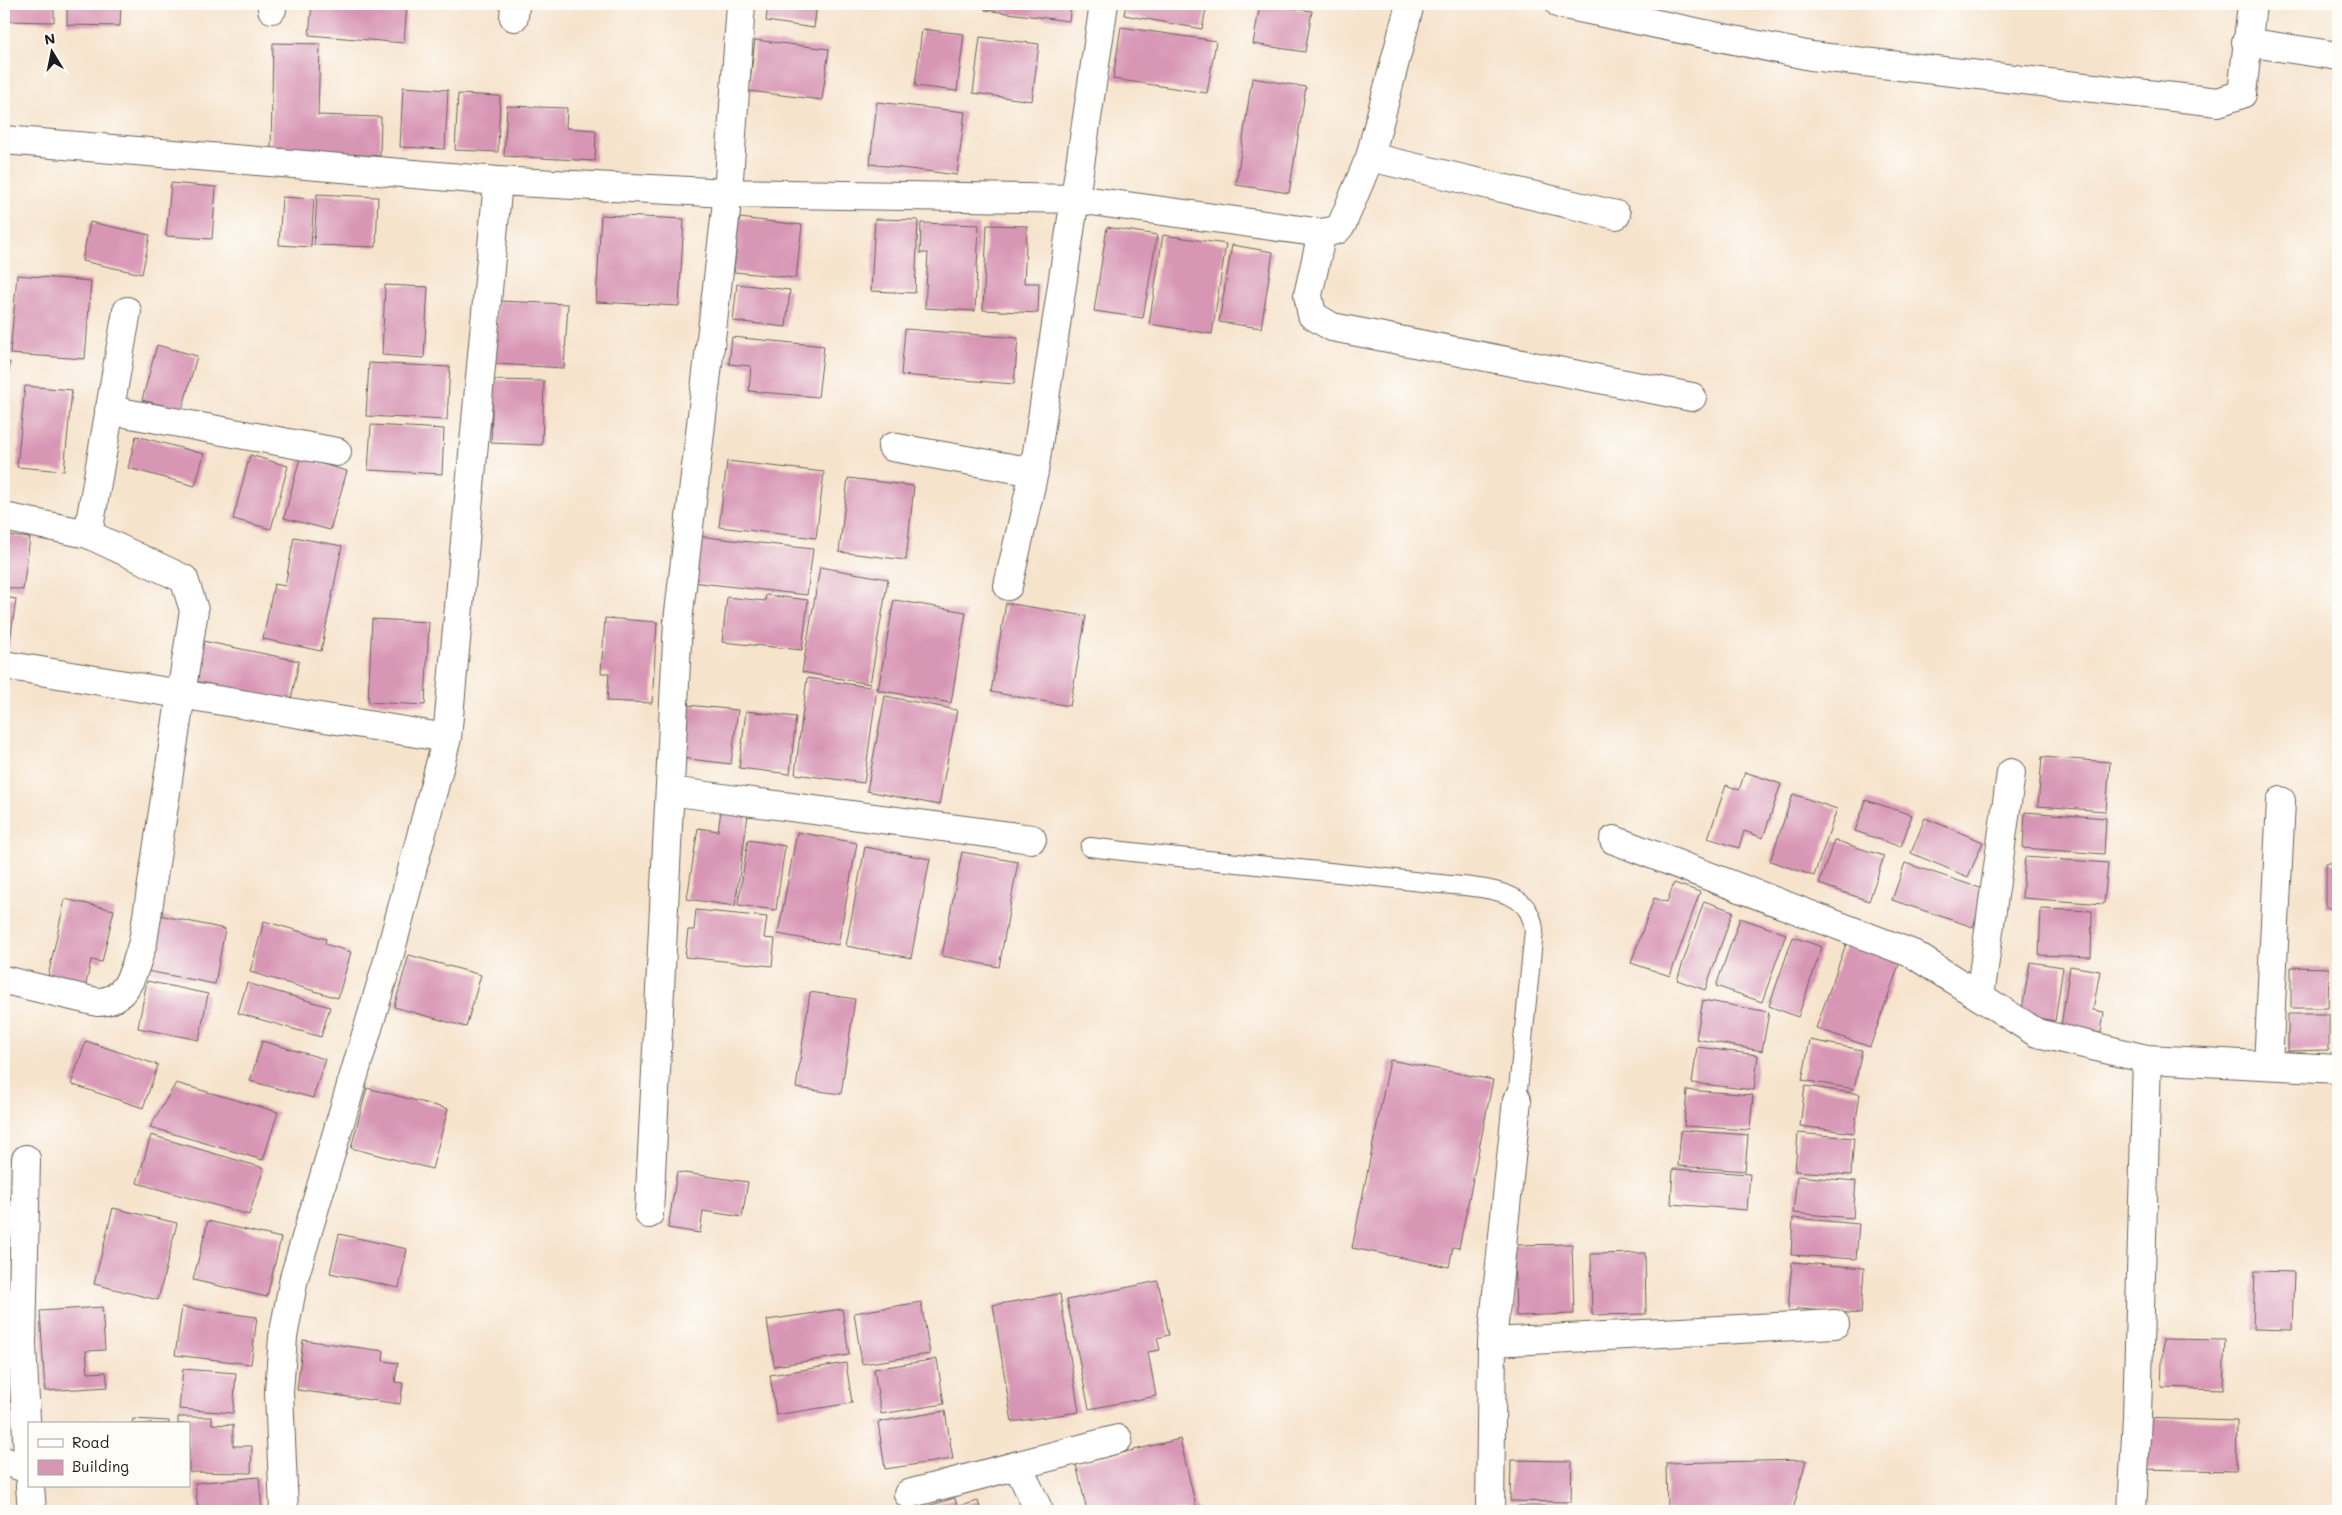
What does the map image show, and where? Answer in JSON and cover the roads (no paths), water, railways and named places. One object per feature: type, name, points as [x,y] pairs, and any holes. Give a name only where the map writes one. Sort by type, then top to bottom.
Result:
[{"type":"street","points":[[649,1214],[678,621],[728,193],[741,4]]},
{"type":"street","points":[[1008,586],[1034,472],[1104,4]]},
{"type":"street","points":[[4,140],[498,180],[728,193],[1076,199],[1322,234],[1337,230],[1342,224],[1370,157],[1410,4]]},
{"type":"street","points":[[1560,4],[1811,56],[2218,102],[2242,94],[2246,42],[2252,4]]},
{"type":"street","points":[[2246,42],[2338,56]]},
{"type":"street","points":[[1370,157],[1616,215]]},
{"type":"street","points":[[284,1511],[279,1392],[283,1337],[294,1278],[389,957],[447,738],[498,180]]},
{"type":"street","points":[[1322,234],[1308,295],[1312,315],[1332,327],[1692,397]]},
{"type":"street","points":[[88,534],[127,311]]},
{"type":"street","points":[[110,410],[337,452]]},
{"type":"street","points":[[892,447],[1034,472]]},
{"type":"street","points":[[4,516],[88,534],[184,579],[194,610],[143,942],[132,975],[123,992],[111,1000],[97,1002],[4,980]]},
{"type":"street","points":[[4,666],[182,693],[447,738]]},
{"type":"street","points":[[1980,996],[2011,774]]},
{"type":"street","points":[[670,791],[1032,840]]},
{"type":"street","points":[[2268,1065],[2281,801]]},
{"type":"street","points":[[1614,840],[1913,954],[2037,1033],[2147,1059],[2338,1069]]},
{"type":"street","points":[[2132,1511],[2137,1417],[2147,1059]]},
{"type":"street","points":[[1490,1511],[1492,1342],[1517,1100]]},
{"type":"street","points":[[4,1461],[28,1469],[22,1345],[26,1158]]},
{"type":"street","points":[[1492,1342],[1835,1324]]},
{"type":"street","points":[[908,1494],[1118,1439]]},
{"type":"street","points":[[1018,1466],[1039,1511]]},
{"type":"street","points":[[30,1488],[32,1511]]},
{"type":"lane","points":[[1090,847],[1446,885],[1492,891],[1516,899],[1528,910],[1534,922],[1517,1100]]}]
